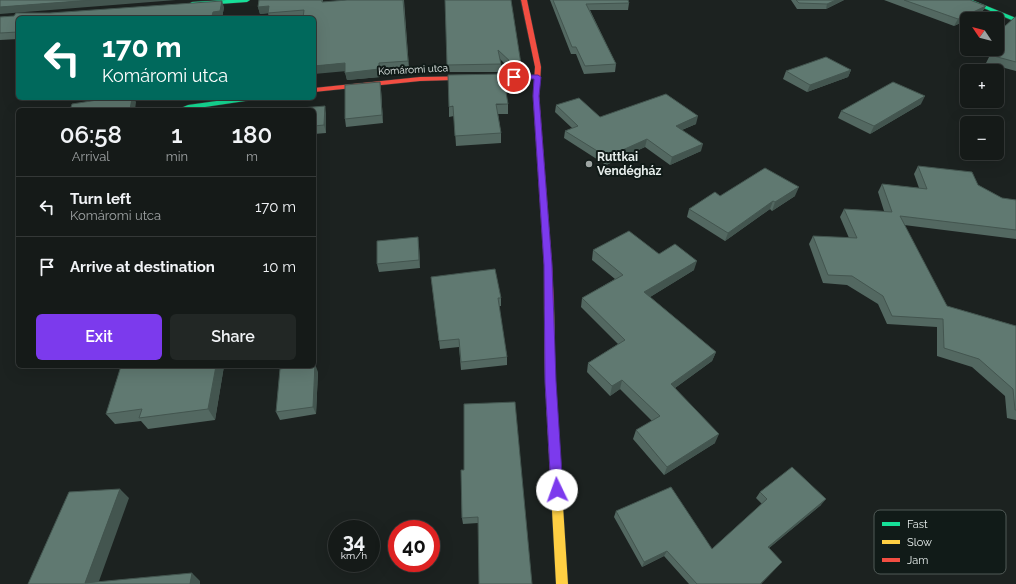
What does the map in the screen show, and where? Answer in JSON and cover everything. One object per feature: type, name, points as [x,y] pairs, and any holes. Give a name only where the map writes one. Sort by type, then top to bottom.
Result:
[{"type":"street","points":[[183,5],[247,0]]},
{"type":"street","points":[[524,0],[538,67],[536,96],[548,265],[550,381],[562,584]]},
{"type":"street","points":[[968,0],[1016,20]]},
{"type":"street","name":"Komáromi utca","points":[[316,90],[420,79],[538,77]]},
{"type":"street","points":[[185,108],[238,100]]},
{"type":"building","points":[[0,0],[92,0],[0,7]]},
{"type":"building","points":[[259,0],[322,0],[322,2],[347,0],[403,0],[408,61],[379,63],[379,69],[345,73],[345,63],[316,66],[316,16],[303,16],[304,10],[268,13],[269,6],[258,7]]},
{"type":"building","points":[[445,0],[511,0],[521,64],[513,64],[498,50],[501,64],[447,65]]},
{"type":"building","points":[[553,0],[628,0],[629,3],[586,4],[616,64],[585,66],[576,47],[572,47]]},
{"type":"building","points":[[796,0],[836,0],[827,4],[799,3]]},
{"type":"building","points":[[904,0],[970,0],[986,6],[973,12],[960,12],[960,18],[958,19]]},
{"type":"building","points":[[222,1],[220,11],[213,12],[212,16],[16,16],[16,32],[0,33],[0,17],[14,16],[16,13],[50,13]]},
{"type":"building","points":[[1016,17],[1016,62],[994,56],[1004,56],[1004,27]]},
{"type":"building","points":[[826,57],[851,70],[810,85],[786,71]]},
{"type":"building","points":[[503,74],[508,104],[496,104],[501,133],[455,136],[453,106],[449,107],[448,75]]},
{"type":"building","points":[[380,82],[382,115],[345,119],[345,85]]},
{"type":"building","points":[[893,82],[925,96],[874,126],[841,111]]},
{"type":"building","points":[[666,94],[698,116],[676,126],[703,144],[672,157],[647,139],[607,157],[565,131],[578,126],[556,105],[579,98],[600,117]]},
{"type":"building","points":[[97,100],[132,100],[130,108],[71,108],[72,104]]},
{"type":"building","points":[[325,106],[324,125],[316,126],[316,108],[301,108]]},
{"type":"building","points":[[918,166],[972,172],[978,185],[1002,198],[1016,200],[1016,230],[900,216],[947,306],[1016,326],[1016,410],[1013,389],[979,359],[944,348],[943,319],[892,316],[883,296],[852,276],[828,275],[813,236],[857,238],[844,209],[892,212],[882,184],[927,189]]},
{"type":"building","points":[[765,168],[799,187],[775,202],[773,201],[728,233],[689,209],[715,192],[720,196]]},
{"type":"building","points":[[629,231],[659,254],[675,244],[697,261],[644,292],[716,352],[671,384],[719,434],[667,467],[636,430],[660,416],[622,380],[612,386],[588,363],[625,340],[582,298],[623,275],[593,250]]},
{"type":"building","points":[[418,237],[419,260],[377,264],[377,241]]},
{"type":"building","points":[[495,269],[501,298],[498,298],[507,357],[461,362],[459,339],[439,341],[431,277]]},
{"type":"building","points":[[120,368],[216,368],[208,409],[139,418],[142,409],[106,414]]},
{"type":"building","points":[[315,368],[313,407],[276,412],[280,369]]},
{"type":"building","points":[[515,402],[532,584],[479,584],[478,517],[462,518],[461,470],[464,470],[464,404]]},
{"type":"building","points":[[792,467],[826,499],[768,547],[782,562],[760,584],[697,584],[667,551],[644,562],[616,511],[671,487],[712,549],[767,499],[760,492]]},
{"type":"building","points":[[120,489],[85,583],[192,573],[190,584],[28,584],[69,492]]},
{"type":"traffic: fast","points":[[192,4],[247,0]]},
{"type":"traffic: fast","points":[[968,0],[1016,20]]},
{"type":"traffic: fast","points":[[484,78],[538,77]]},
{"type":"traffic: fast","points":[[185,108],[238,100]]},
{"type":"traffic: slow","points":[[549,306],[550,381],[562,584]]},
{"type":"traffic: jam","points":[[524,0],[538,67],[536,96],[548,265],[549,306]]},
{"type":"traffic: jam","points":[[316,90],[420,79],[484,78]]},
{"type":"place","name":"Ruttkai Vendégház","points":[[589,164]]},
{"type":"route","points":[[514,77],[538,77],[536,96],[548,265],[550,381],[557,490]]}]
